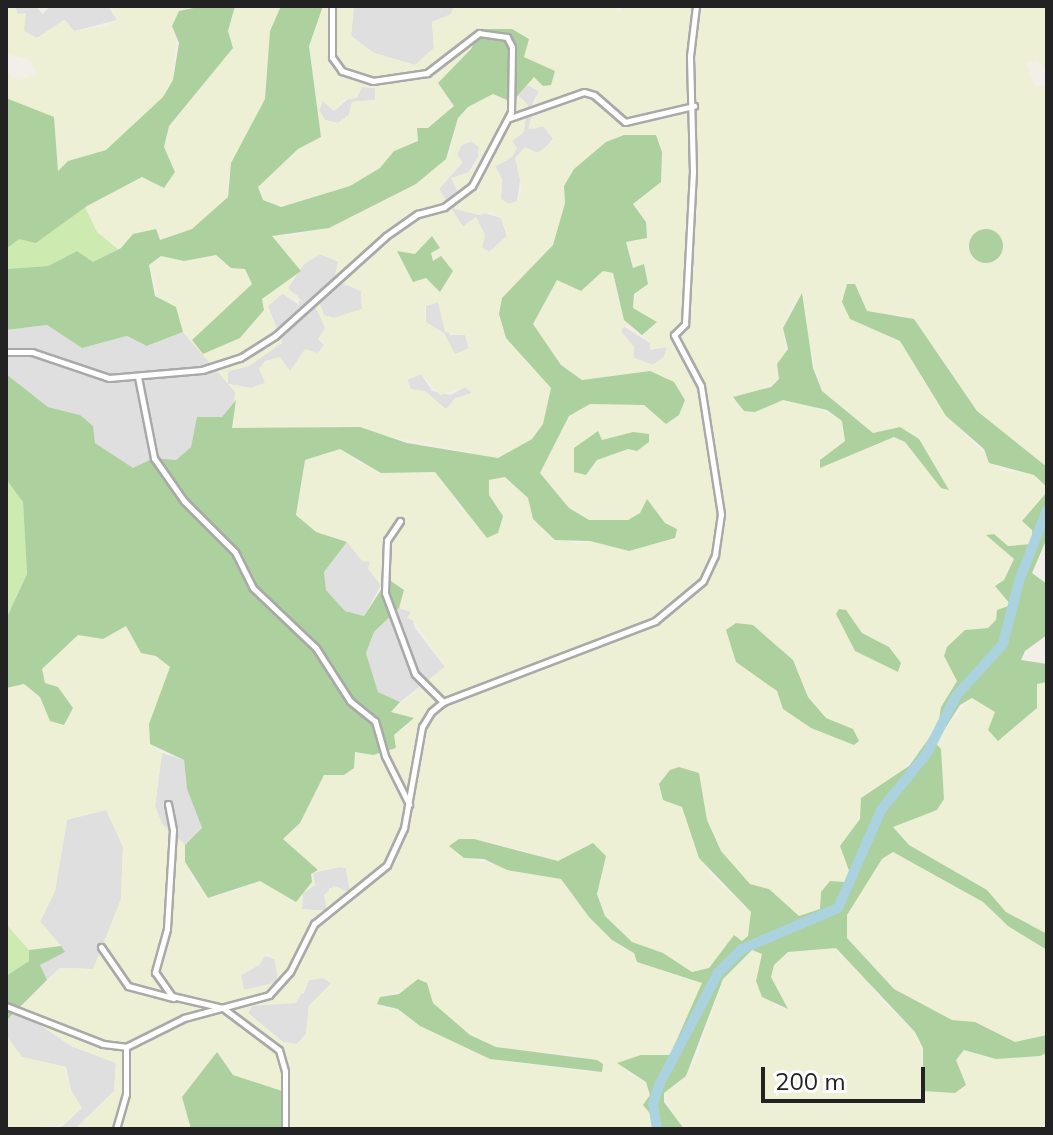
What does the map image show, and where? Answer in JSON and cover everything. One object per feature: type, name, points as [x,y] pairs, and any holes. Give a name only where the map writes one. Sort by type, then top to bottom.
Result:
[{"type":"street","points":[[6,352],[32,352],[103,378],[202,370],[259,347],[386,236],[418,214],[444,207],[472,186],[509,119],[512,105],[512,47],[500,33],[472,36],[417,78],[373,81],[342,71],[332,57],[332,6]]},
{"type":"street","points":[[6,1006],[103,1044],[126,1047],[184,1018],[275,991],[314,924],[387,865],[409,804],[422,727],[443,702],[655,621],[692,594],[711,567],[721,514],[713,449],[697,376],[674,335],[685,324],[694,106],[690,56],[696,6]]},
{"type":"street","points":[[509,119],[584,92],[594,95],[625,122],[694,106]]},
{"type":"street","points":[[512,105],[524,112]]},
{"type":"street","points":[[138,377],[154,458],[184,501],[235,552],[253,588],[316,648],[350,701],[375,721],[385,756],[409,804]]},
{"type":"street","points":[[400,521],[387,540],[385,593],[415,674],[443,702]]},
{"type":"street","points":[[168,804],[173,830],[167,929],[154,967],[176,998]]},
{"type":"street","points":[[101,947],[128,986],[223,1008],[266,1038],[282,1057],[285,1129]]},
{"type":"street","points":[[116,1129],[126,1094],[126,1047]]},
{"type":"shaded area","points":[[15,6],[35,6],[43,14],[50,6],[108,6],[117,20],[74,31],[64,20],[37,38],[24,31]]},
{"type":"shaded area","points":[[354,6],[454,6],[452,14],[432,22],[434,48],[415,65],[374,53],[351,36]]},
{"type":"shaded area","points":[[525,84],[539,91],[532,104],[533,129],[543,126],[555,136],[543,151],[532,153],[521,174],[517,201],[509,204],[501,199],[502,179],[495,166],[508,160],[512,141],[524,131],[517,94]]},
{"type":"shaded area","points":[[362,87],[375,88],[375,100],[352,102],[349,115],[338,123],[325,120],[319,110],[323,101],[334,111]]},
{"type":"shaded area","points":[[472,141],[479,147],[478,157],[457,191],[457,205],[501,218],[507,236],[489,252],[482,247],[483,230],[470,221],[463,227],[439,189],[462,163],[457,154],[462,145]]},
{"type":"shaded area","points":[[320,254],[339,262],[352,286],[361,291],[362,309],[334,318],[324,316],[319,302],[325,328],[324,345],[318,353],[290,371],[266,365],[265,383],[251,388],[228,384],[228,371],[249,366],[282,342],[268,306],[282,293],[299,305],[298,296],[287,289],[304,264]]},
{"type":"shaded area","points":[[669,255],[671,263],[662,266],[676,284],[662,290],[683,314],[682,322],[670,328],[662,326],[664,320],[648,303],[659,290],[657,266],[651,268],[649,259]]},
{"type":"shaded area","points":[[438,302],[450,335],[465,335],[469,349],[455,354],[426,322],[426,304]]},
{"type":"shaded area","points":[[47,325],[82,348],[127,336],[148,346],[183,332],[235,391],[236,400],[222,417],[207,419],[191,447],[176,460],[154,458],[133,469],[95,443],[80,415],[48,407],[7,375],[6,330]]},
{"type":"shaded area","points":[[622,325],[657,348],[668,347],[664,357],[653,365],[634,358],[621,335]]},
{"type":"shaded area","points":[[421,374],[432,391],[451,395],[465,387],[472,393],[446,409],[411,389],[407,380]]},
{"type":"shaded area","points":[[347,542],[380,565],[372,574],[381,585],[364,616],[345,611],[326,590],[324,572]]},
{"type":"shaded area","points":[[399,608],[411,612],[415,628],[445,667],[400,702],[378,692],[366,653],[374,632]]},
{"type":"shaded area","points":[[162,753],[184,760],[187,789],[202,828],[185,845],[162,824],[155,806]]},
{"type":"shaded area","points":[[107,810],[123,847],[121,899],[108,941],[93,969],[60,968],[47,980],[40,965],[61,946],[40,922],[55,891],[67,819]]},
{"type":"shaded area","points":[[346,868],[350,892],[329,888],[327,911],[302,909],[303,893],[315,885],[313,873]]},
{"type":"shaded area","points":[[263,955],[276,960],[278,982],[244,990],[241,975],[259,965]]},
{"type":"shaded area","points":[[323,978],[332,983],[309,1006],[306,1034],[297,1044],[283,1042],[248,1013],[252,1006],[304,993],[309,980]]},
{"type":"shaded area","points":[[19,1010],[71,1046],[116,1063],[114,1091],[75,1129],[54,1129],[64,1125],[71,1090],[66,1067],[22,1057],[6,1036],[6,1021]]},
{"type":"green space","points":[[6,6],[15,6],[17,14],[26,13],[24,31],[37,38],[65,20],[74,31],[109,26],[117,19],[108,6],[203,6],[178,11],[173,80],[153,111],[106,150],[68,161],[58,172],[54,117],[6,98],[6,63],[10,76],[19,80],[36,74],[31,60],[7,54]]},
{"type":"green space","points":[[203,6],[235,6],[228,31],[233,48],[169,126],[164,147],[175,172],[164,188],[142,177],[87,206],[36,243],[19,239],[6,249],[6,98],[54,117],[58,171],[68,161],[106,150],[163,97],[173,80],[179,43],[172,26],[179,11]]},
{"type":"green space","points":[[235,6],[281,6],[270,31],[265,99],[227,180],[228,197],[192,229],[159,240],[133,234],[118,249],[97,232],[85,207],[142,177],[164,188],[175,172],[164,147],[169,126],[232,49],[228,31]]},
{"type":"green space","points":[[281,6],[323,6],[309,46],[321,137],[298,149],[258,187],[263,200],[281,207],[350,186],[380,168],[394,151],[418,141],[417,128],[428,128],[454,106],[438,83],[471,49],[482,29],[512,29],[529,39],[524,57],[555,71],[551,85],[543,86],[534,77],[512,102],[493,94],[468,107],[458,118],[446,159],[416,184],[329,228],[272,236],[301,271],[262,299],[264,310],[240,338],[203,354],[192,340],[252,284],[245,269],[231,268],[216,255],[184,261],[161,256],[149,265],[155,296],[176,307],[183,332],[147,346],[127,336],[82,348],[47,325],[6,330],[6,269],[48,266],[77,251],[93,262],[121,248],[133,234],[156,229],[160,240],[192,229],[228,197],[231,163],[265,99],[270,31]]},
{"type":"green space","points":[[323,6],[354,6],[351,37],[374,53],[415,65],[434,48],[432,22],[451,14],[454,6],[611,6],[620,13],[623,6],[1047,6],[1047,70],[1037,60],[1026,63],[1035,87],[1047,86],[1047,467],[977,411],[939,354],[901,314],[879,317],[867,311],[855,284],[842,302],[851,319],[900,341],[946,416],[1001,470],[1034,475],[1047,487],[1032,530],[1033,544],[1008,546],[994,534],[987,536],[1014,559],[1004,580],[1011,605],[988,628],[976,628],[944,656],[957,681],[941,707],[946,727],[972,698],[995,712],[1025,714],[1037,708],[1037,684],[1047,682],[1047,934],[1006,912],[987,890],[909,845],[892,827],[937,810],[944,799],[941,749],[931,738],[860,819],[848,867],[851,876],[821,892],[820,909],[799,916],[769,889],[750,884],[721,851],[707,820],[675,803],[682,807],[709,873],[751,912],[749,936],[742,941],[733,936],[709,968],[692,972],[663,953],[632,942],[604,916],[587,843],[574,857],[558,861],[486,841],[459,839],[464,858],[561,879],[589,917],[612,940],[634,953],[637,962],[703,983],[670,1055],[641,1055],[628,1073],[646,1082],[651,1095],[643,1105],[663,1129],[289,1129],[285,1092],[233,1075],[217,1053],[182,1097],[191,1129],[75,1129],[114,1091],[116,1063],[71,1046],[19,1010],[60,968],[93,969],[121,899],[123,847],[106,810],[67,820],[55,891],[40,921],[61,946],[29,950],[6,924],[6,688],[23,684],[40,697],[50,721],[41,669],[55,652],[78,635],[103,639],[126,626],[141,653],[156,656],[170,667],[150,744],[162,753],[155,806],[162,824],[185,845],[185,862],[195,884],[217,897],[260,881],[296,902],[310,873],[318,870],[282,839],[300,823],[324,775],[344,775],[355,752],[407,727],[413,718],[391,712],[445,667],[414,621],[407,618],[411,612],[399,608],[404,590],[388,579],[381,585],[368,569],[370,562],[362,561],[347,542],[316,532],[296,515],[305,460],[340,449],[361,464],[435,472],[444,478],[460,509],[503,516],[489,495],[488,480],[505,477],[528,498],[533,519],[576,544],[590,541],[629,551],[675,538],[646,500],[640,513],[628,520],[589,520],[569,508],[540,473],[569,416],[590,404],[644,405],[659,416],[685,400],[674,382],[650,371],[582,380],[561,365],[533,324],[557,280],[581,291],[602,271],[613,272],[618,301],[642,335],[657,322],[633,309],[643,264],[634,269],[626,241],[638,241],[640,210],[633,204],[647,193],[624,135],[606,142],[574,169],[564,186],[565,203],[553,245],[502,299],[524,360],[551,388],[543,424],[532,439],[498,458],[337,426],[231,429],[235,392],[228,384],[251,388],[265,383],[259,369],[265,361],[280,357],[290,371],[305,349],[318,353],[324,345],[318,339],[325,328],[314,304],[319,302],[324,315],[334,318],[362,309],[361,291],[334,280],[338,261],[320,254],[300,270],[272,236],[299,235],[416,184],[449,155],[458,118],[468,107],[494,94],[512,102],[518,95],[528,105],[524,132],[512,141],[517,148],[512,157],[495,166],[502,179],[501,199],[509,204],[517,201],[522,189],[515,158],[525,147],[538,153],[554,140],[543,126],[528,129],[539,91],[527,85],[535,76],[524,57],[529,39],[512,29],[482,29],[471,49],[438,83],[454,106],[418,140],[394,151],[380,168],[350,186],[281,207],[263,200],[258,187],[298,149],[321,137],[309,46]],"holes":[[[362,87],[375,88],[375,100],[352,102],[349,115],[338,123],[325,120],[319,110],[323,101],[334,111],[344,100],[357,98]],[[471,141],[479,147],[472,171],[451,178],[457,191],[448,199],[451,208],[439,189],[462,162],[457,154],[462,145]],[[451,208],[479,215],[493,212],[501,218],[507,236],[489,252],[482,247],[485,235],[476,217],[463,227]],[[796,296],[822,391],[873,433],[900,427],[929,473],[905,442],[894,437],[820,468],[820,460],[845,440],[843,421],[808,404],[783,400],[765,405],[763,388],[779,379],[786,358],[783,328]],[[438,302],[445,332],[466,335],[469,348],[455,354],[444,333],[426,322],[424,307]],[[627,325],[650,341],[650,350],[667,347],[664,357],[653,365],[634,358],[634,347],[620,330]],[[421,374],[440,395],[465,387],[472,393],[455,398],[446,409],[425,391],[411,389],[407,380]],[[846,610],[862,633],[889,647],[885,666],[855,651],[836,614]],[[764,635],[793,660],[808,696],[826,718],[853,729],[832,736],[811,728],[794,715],[768,682],[736,662],[733,652]],[[346,868],[350,892],[334,886],[324,895],[327,911],[302,909],[303,893],[315,885],[313,873]],[[267,953],[275,960],[278,982],[244,990],[241,975],[259,965]],[[323,978],[331,983],[309,1006],[306,1034],[297,1044],[283,1042],[248,1013],[252,1006],[296,1003],[309,980]],[[427,983],[432,1003],[470,1035],[496,1047],[578,1056],[596,1073],[490,1059],[420,1026],[398,1009],[382,1008],[380,997]]]},
{"type":"green space","points":[[624,135],[656,135],[662,152],[661,182],[633,204],[646,222],[647,238],[626,242],[633,268],[644,264],[648,284],[634,294],[633,308],[657,322],[642,335],[624,320],[613,273],[603,271],[581,291],[557,280],[533,324],[561,365],[582,380],[650,371],[674,382],[685,400],[679,415],[666,424],[644,405],[590,404],[569,416],[540,473],[569,508],[589,520],[628,520],[640,513],[647,499],[665,523],[677,529],[675,538],[629,551],[590,541],[555,540],[533,519],[528,498],[505,477],[489,480],[489,495],[503,516],[498,533],[487,538],[435,472],[381,473],[340,449],[305,460],[296,515],[316,532],[347,542],[324,572],[326,590],[345,611],[364,616],[388,579],[404,590],[399,608],[374,632],[366,653],[378,692],[400,702],[391,712],[414,718],[394,735],[396,748],[373,755],[355,752],[354,768],[344,775],[324,775],[300,823],[283,839],[318,870],[311,874],[312,882],[296,902],[260,881],[208,898],[185,862],[185,845],[202,828],[187,789],[184,760],[150,744],[149,724],[170,667],[156,656],[141,653],[126,626],[103,639],[78,635],[42,669],[45,683],[58,687],[73,708],[64,725],[50,721],[40,697],[24,684],[6,688],[6,619],[27,574],[23,502],[6,479],[6,374],[48,407],[80,415],[93,426],[95,443],[133,468],[154,458],[176,460],[191,447],[197,417],[222,417],[236,400],[232,428],[360,427],[407,443],[498,458],[532,439],[543,424],[551,388],[506,338],[499,314],[502,298],[553,245],[565,203],[564,186],[574,169],[606,142]]},
{"type":"green space","points":[[85,207],[97,232],[118,249],[93,263],[77,251],[48,266],[6,269],[6,249],[19,238],[36,243]]},
{"type":"green space","points":[[986,229],[998,234],[1003,246],[998,258],[986,263],[974,258],[969,246],[974,234]]},
{"type":"green space","points":[[432,236],[440,248],[431,253],[433,261],[441,256],[453,271],[440,292],[426,278],[413,282],[397,251],[415,254]]},
{"type":"green space","points":[[216,255],[221,262],[246,269],[252,284],[192,340],[203,353],[240,338],[263,310],[262,299],[298,273],[288,288],[303,302],[282,294],[268,306],[282,343],[249,366],[228,371],[228,384],[183,332],[176,307],[154,295],[158,293],[149,265],[161,256],[184,261]]},
{"type":"green space","points":[[847,284],[855,284],[867,311],[914,319],[977,411],[1047,467],[1047,487],[1034,475],[989,463],[984,449],[946,416],[900,341],[850,319],[842,302]]},
{"type":"green space","points":[[802,293],[813,368],[822,391],[873,433],[900,427],[919,439],[949,490],[941,488],[905,442],[894,437],[820,468],[820,460],[845,441],[842,421],[827,410],[783,400],[755,412],[744,411],[733,397],[771,387],[779,379],[777,364],[788,349],[783,328]]},
{"type":"green space","points":[[598,431],[602,440],[633,432],[649,434],[649,442],[637,451],[628,449],[597,460],[586,475],[574,472],[574,448]]},
{"type":"green space","points":[[6,479],[23,501],[27,574],[6,619]]},
{"type":"green space","points":[[1047,492],[1047,538],[1032,573],[1047,584],[1047,635],[1025,651],[1021,660],[1047,664],[1047,682],[1037,684],[1037,708],[998,741],[988,730],[995,712],[972,698],[960,705],[946,727],[938,726],[941,707],[957,681],[944,656],[947,647],[965,630],[988,628],[996,620],[997,610],[1011,605],[995,586],[1004,580],[1014,559],[986,535],[994,534],[1008,546],[1033,544],[1032,530],[1022,521]]},
{"type":"green space","points":[[839,609],[846,610],[862,633],[889,647],[901,663],[898,672],[855,651],[836,614]]},
{"type":"green space","points":[[736,623],[753,625],[793,660],[808,697],[826,718],[853,729],[859,741],[854,745],[811,728],[783,709],[777,691],[736,662],[726,630]]},
{"type":"green space","points":[[930,737],[941,749],[944,799],[937,810],[893,827],[909,845],[987,890],[1006,912],[1047,934],[1047,950],[1008,926],[983,902],[893,852],[882,859],[847,915],[847,938],[894,989],[952,1020],[975,1022],[1015,1042],[1047,1035],[1047,1053],[1040,1056],[996,1059],[964,1050],[956,1060],[966,1085],[955,1093],[923,1091],[923,1048],[915,1032],[836,948],[788,952],[774,965],[771,977],[788,1009],[762,997],[756,981],[762,954],[752,950],[723,979],[686,1076],[664,1093],[664,1102],[684,1129],[663,1129],[643,1105],[650,1095],[646,1082],[617,1063],[641,1055],[670,1055],[702,983],[637,962],[634,953],[612,940],[589,917],[561,879],[507,870],[484,859],[464,858],[449,846],[459,839],[474,839],[558,861],[593,843],[606,856],[597,894],[605,916],[632,942],[663,953],[692,972],[709,968],[734,935],[742,941],[748,936],[751,912],[699,858],[682,807],[663,800],[659,784],[670,770],[679,767],[699,773],[707,820],[721,851],[750,884],[769,889],[799,916],[820,909],[821,892],[830,881],[845,882],[851,876],[840,846],[860,819],[861,798],[909,766]]},
{"type":"green space","points":[[893,852],[983,902],[1008,926],[1047,950],[1047,1035],[1015,1042],[975,1022],[952,1020],[929,1009],[894,989],[847,938],[847,916],[882,858]]},
{"type":"green space","points":[[6,924],[29,950],[29,961],[6,976]]},
{"type":"green space","points":[[61,946],[65,952],[40,965],[47,980],[6,1021],[6,976],[29,961],[29,950]]},
{"type":"green space","points":[[813,947],[836,948],[841,957],[858,965],[879,998],[915,1032],[923,1048],[924,1091],[955,1093],[956,1060],[964,1050],[996,1059],[1047,1053],[1047,1129],[680,1127],[664,1093],[686,1076],[697,1057],[723,979],[752,950],[762,954],[775,1007],[787,1009],[771,976],[774,965],[788,952]]},
{"type":"green space","points":[[418,979],[427,983],[433,1003],[470,1035],[496,1047],[597,1060],[603,1064],[602,1072],[490,1059],[420,1026],[398,1009],[377,1004],[380,997],[399,994]]},
{"type":"green space","points":[[6,1036],[22,1057],[65,1067],[71,1090],[82,1108],[64,1125],[6,1129]]},
{"type":"green space","points":[[217,1052],[233,1075],[285,1092],[289,1129],[191,1129],[182,1097]]},
{"type":"waterway","points":[[657,1129],[653,1104],[659,1085],[718,973],[742,949],[838,908],[881,810],[927,753],[956,696],[1003,644],[1019,581],[1047,510]]}]
